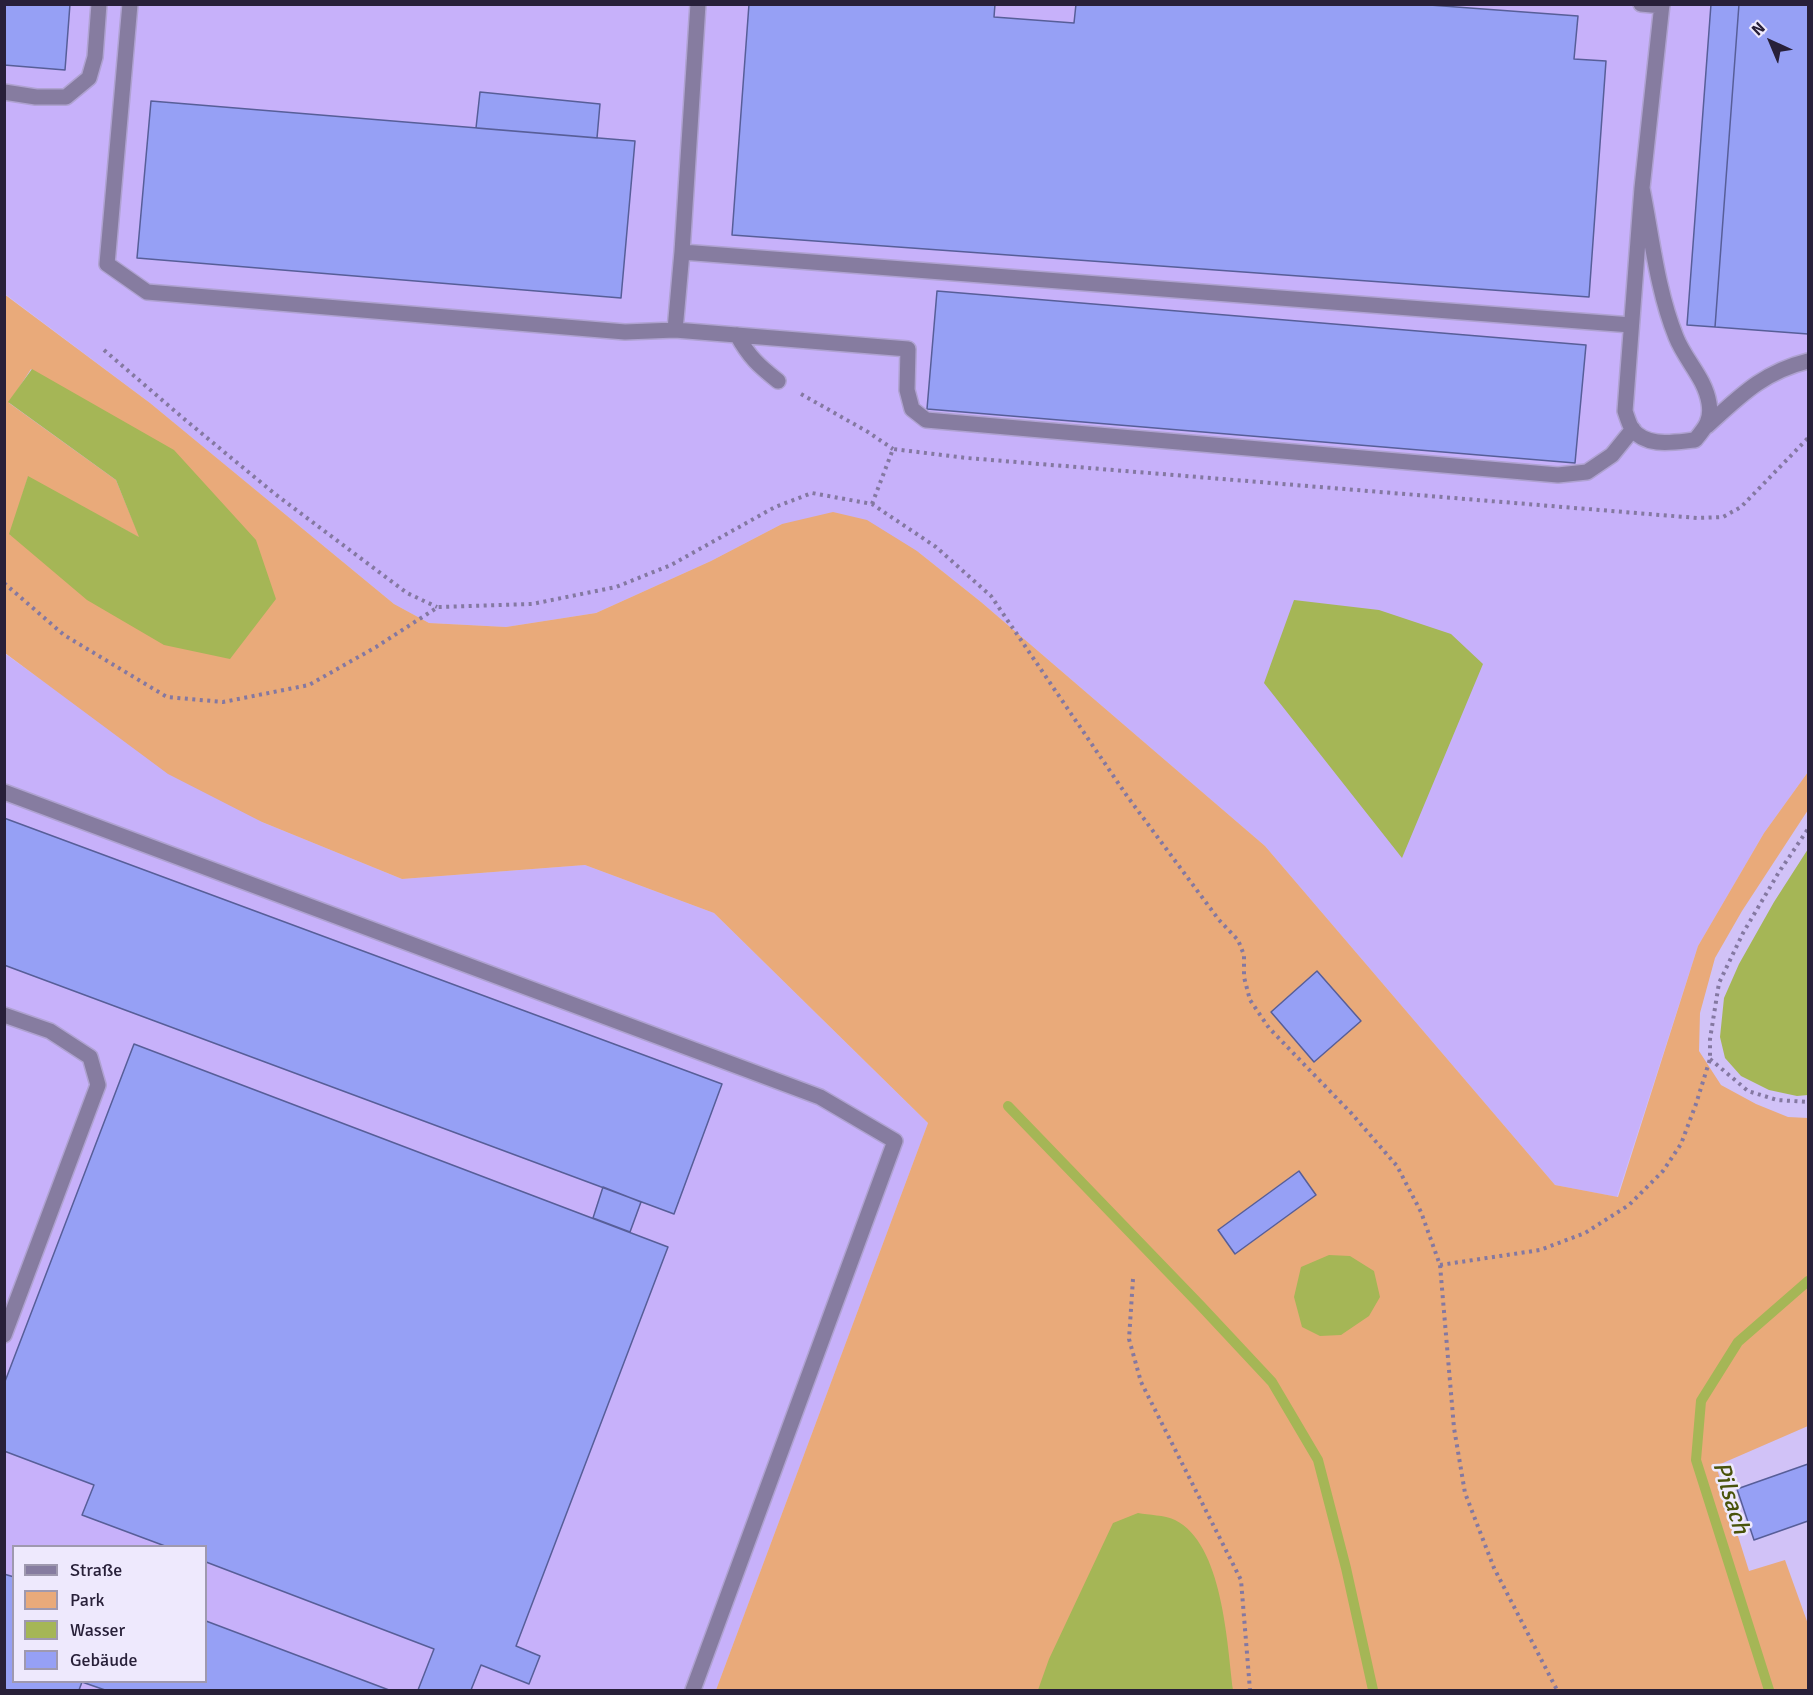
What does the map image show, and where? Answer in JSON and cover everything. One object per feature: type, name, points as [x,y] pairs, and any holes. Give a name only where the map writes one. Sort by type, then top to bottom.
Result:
[{"type":"lane","points":[[4,92],[36,97],[66,98],[89,78],[95,57],[99,4]]},
{"type":"lane","points":[[130,4],[107,264],[147,292],[625,332],[675,330],[908,349],[907,390],[912,409],[926,420],[1558,475],[1587,472],[1612,455],[1633,429]]},
{"type":"lane","points":[[675,330],[698,4]]},
{"type":"lane","points":[[1641,4],[1662,5],[1642,188],[1624,411],[1633,429],[1646,440],[1665,443],[1695,440],[1707,426],[1765,377],[1789,366],[1809,361]]},
{"type":"lane","points":[[1642,188],[1664,303],[1676,340],[1701,380],[1710,404],[1707,426]]},
{"type":"lane","points":[[682,252],[1631,325]]},
{"type":"lane","points":[[737,335],[747,355],[778,381]]},
{"type":"lane","points":[[4,792],[820,1098],[895,1141],[693,1690]]},
{"type":"lane","points":[[4,1015],[50,1031],[90,1058],[98,1085],[4,1335]]},
{"type":"path","points":[[104,350],[275,494],[407,593],[438,607],[532,604],[616,587],[671,565],[775,507],[812,493],[872,504],[936,547],[991,596],[1127,796],[1219,920],[1238,940],[1244,955],[1244,977],[1250,1000],[1269,1028],[1352,1114],[1397,1166],[1421,1212],[1440,1265],[1454,1428],[1465,1493],[1494,1568],[1557,1690]]},
{"type":"path","points":[[778,381],[868,432],[893,449]]},
{"type":"path","points":[[4,583],[64,635],[167,697],[223,702],[309,685],[376,647],[438,607]]},
{"type":"path","points":[[1440,1265],[1540,1250],[1585,1233],[1629,1205],[1663,1171],[1681,1144],[1710,1059],[1710,1039],[1719,983],[1743,933],[1779,872],[1809,829]]},
{"type":"path","points":[[1710,1059],[1748,1091],[1777,1100],[1809,1102]]},
{"type":"path","points":[[1133,1279],[1129,1339],[1141,1382],[1241,1580],[1250,1690]]},
{"type":"shaded area","points":[[4,5],[1808,5],[1808,772],[1764,833],[1698,946],[1617,1197],[1555,1185],[1265,846],[981,602],[917,551],[782,524],[711,561],[596,613],[506,627],[429,623],[394,604],[150,403],[5,294]]},
{"type":"shaded area","points":[[4,653],[78,706],[262,822],[402,879],[585,865],[714,913],[928,1123],[716,1690],[5,1690]]},
{"type":"green space","points":[[4,294],[150,403],[394,604],[429,623],[506,627],[596,613],[711,561],[782,524],[833,512],[867,520],[917,551],[981,602],[1265,846],[1555,1185],[1618,1197],[1698,946],[1764,833],[1808,772],[1808,810],[1742,911],[1715,958],[1700,1013],[1699,1051],[1721,1085],[1756,1104],[1788,1117],[1808,1118],[1808,1426],[1716,1466],[1749,1571],[1785,1560],[1808,1624],[1808,1690],[716,1690],[928,1123],[714,913],[585,865],[402,879],[262,822],[168,774],[5,653]],"holes":[[[31,369],[276,599],[10,535],[28,477],[140,538],[116,480],[9,403]]]},
{"type":"water","points":[[32,369],[174,450],[256,540],[276,599],[230,659],[164,645],[87,600],[9,534],[28,476],[139,537],[116,480],[8,402]]},
{"type":"water","points":[[1294,600],[1379,610],[1451,634],[1483,664],[1402,858],[1264,683]]},
{"type":"water","points":[[1808,849],[1808,1095],[1797,1096],[1769,1090],[1741,1076],[1725,1058],[1720,1037],[1724,998],[1739,964],[1774,902]]},
{"type":"water","points":[[1329,1255],[1350,1256],[1374,1271],[1380,1297],[1369,1316],[1341,1335],[1320,1336],[1302,1327],[1294,1297],[1301,1267]]},
{"type":"water","points":[[1138,1513],[1175,1520],[1191,1532],[1203,1550],[1220,1596],[1233,1690],[1038,1690],[1049,1659],[1113,1523]]},
{"type":"building","points":[[4,4],[70,4],[65,70],[4,65]]},
{"type":"building","points":[[749,4],[995,4],[994,17],[1074,23],[1076,4],[1416,4],[1578,16],[1574,59],[1606,61],[1589,297],[732,235]]},
{"type":"building","points":[[1711,4],[1739,4],[1715,327],[1687,325]]},
{"type":"building","points":[[1739,4],[1808,4],[1808,334],[1715,327]]},
{"type":"building","points":[[480,92],[600,104],[597,138],[476,128]]},
{"type":"building","points":[[151,101],[635,141],[621,298],[137,258]]},
{"type":"building","points":[[937,291],[1586,345],[1575,463],[927,409]]},
{"type":"building","points":[[4,818],[722,1084],[674,1214],[4,965]]},
{"type":"building","points":[[1317,971],[1361,1021],[1314,1062],[1271,1012]]},
{"type":"building","points":[[134,1044],[668,1247],[516,1646],[540,1656],[529,1684],[481,1665],[471,1690],[418,1690],[434,1649],[207,1562],[207,1545],[162,1545],[82,1515],[94,1485],[4,1451],[4,1384]]},
{"type":"building","points":[[1299,1171],[1316,1195],[1235,1254],[1218,1230]]},
{"type":"building","points":[[603,1187],[641,1202],[630,1232],[593,1218]]},
{"type":"building","points":[[1808,1464],[1808,1521],[1754,1540],[1737,1489]]},
{"type":"building","points":[[4,1574],[12,1576],[12,1683],[82,1683],[79,1690],[4,1689]]},
{"type":"building","points":[[207,1621],[389,1690],[105,1690],[85,1683],[207,1683]]},
{"type":"waterway","points":[[1008,1106],[1272,1382],[1318,1460],[1346,1568],[1373,1690]]},
{"type":"waterway","name":"Pilsach","points":[[1769,1690],[1696,1460],[1701,1401],[1738,1342],[1808,1281]]}]
